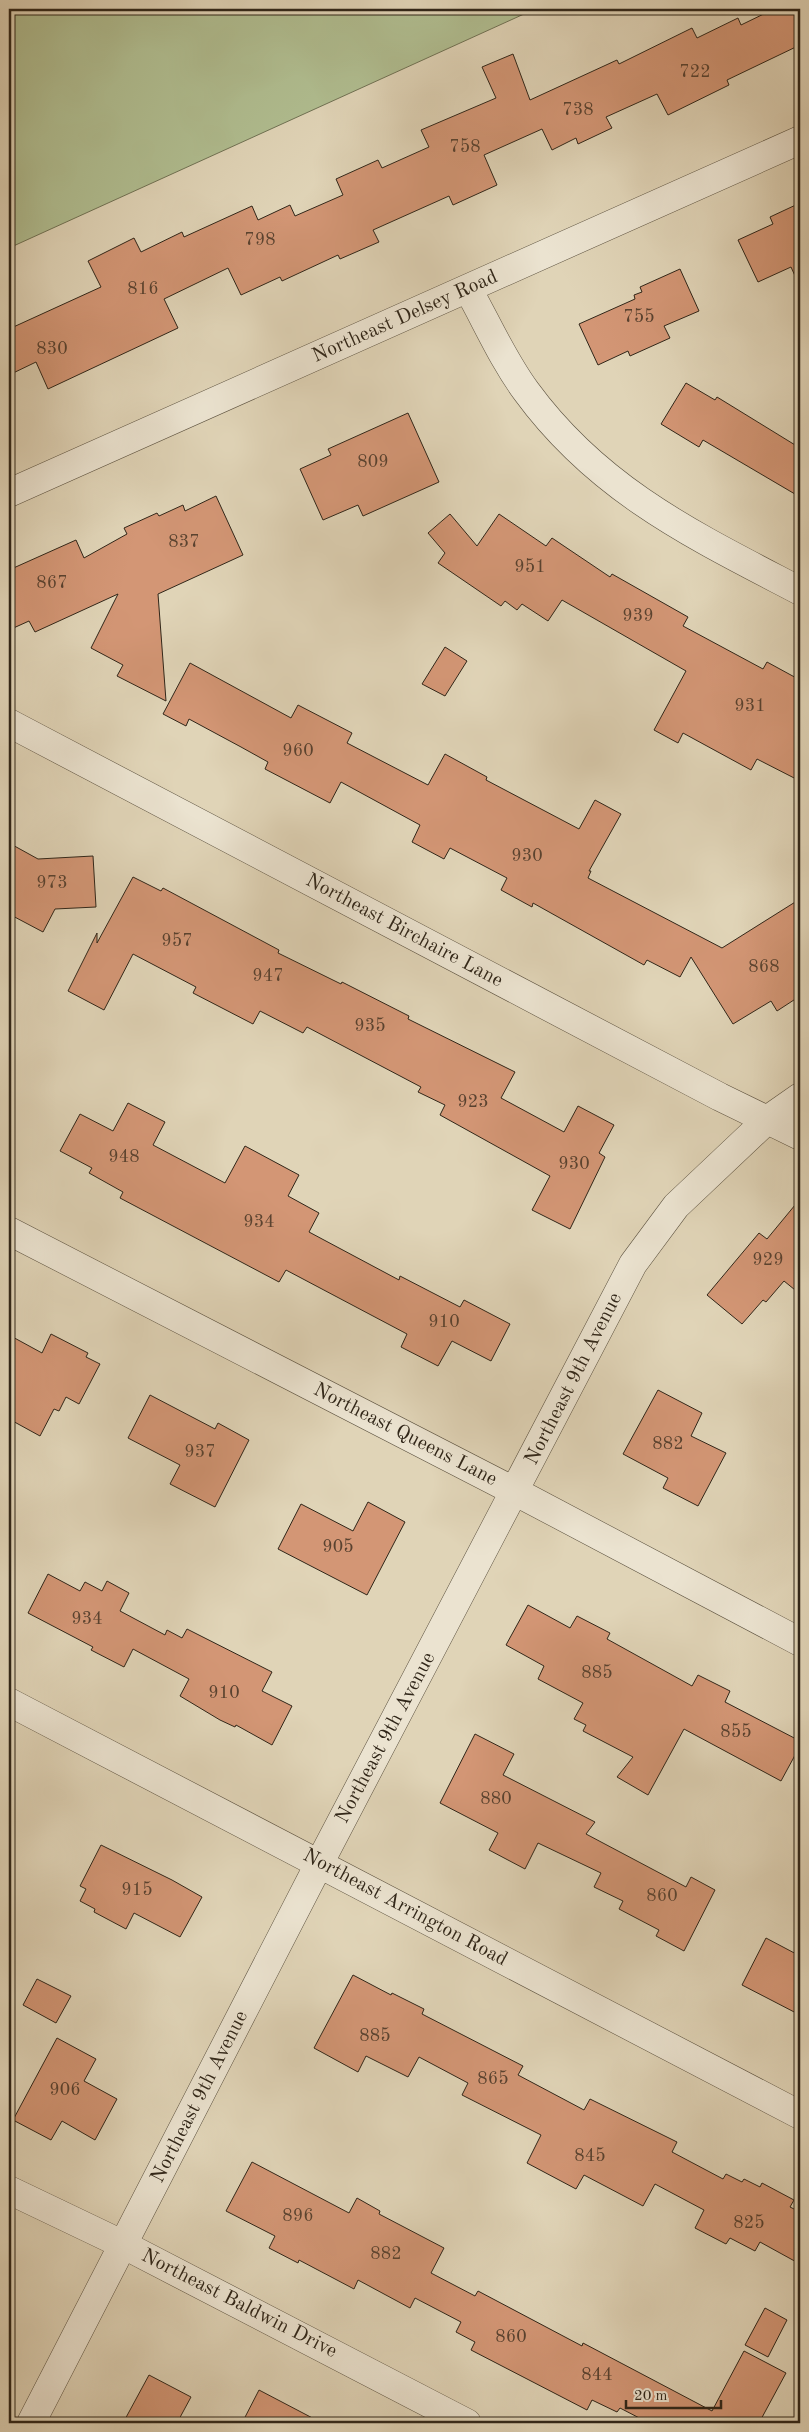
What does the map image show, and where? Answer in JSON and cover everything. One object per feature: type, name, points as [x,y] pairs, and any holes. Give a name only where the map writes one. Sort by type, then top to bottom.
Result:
[{"type":"street","name":"Northeast Delsey Road","points":[[9,494],[800,140]]},
{"type":"street","points":[[468,289],[504,358],[526,392],[556,428],[594,465],[635,499],[681,529],[800,591]]},
{"type":"street","name":"Northeast Birchaire Lane","points":[[9,723],[702,1088],[800,1136]]},
{"type":"street","name":"Northeast 9th Avenue","points":[[31,2423],[319,1864],[516,1492],[633,1264],[676,1206],[767,1120],[800,1097]]},
{"type":"street","name":"Northeast Queens Lane","points":[[9,1231],[516,1492],[800,1642]]},
{"type":"street","name":"Northeast Arrington Road","points":[[9,1702],[800,2115]]},
{"type":"street","name":"Northeast Baldwin Drive","points":[[9,2190],[124,2245],[467,2423]]},
{"type":"green space","points":[[9,9],[535,9],[9,248]]},
{"type":"building","points":[[774,9],[800,9],[800,45],[727,80],[729,85],[668,115],[657,94],[606,117],[612,128],[578,144],[576,138],[552,150],[542,129],[484,155],[497,185],[453,205],[449,196],[373,230],[379,242],[340,259],[338,255],[282,281],[280,277],[241,295],[228,268],[164,299],[178,328],[48,389],[36,362],[9,375],[9,329],[101,287],[88,261],[134,238],[141,252],[182,232],[184,237],[252,206],[258,220],[290,205],[295,216],[343,195],[336,179],[378,160],[382,168],[429,147],[421,130],[496,98],[482,67],[513,54],[530,100],[617,60],[619,64],[692,28],[697,38],[738,18],[741,25]]},
{"type":"building","points":[[800,203],[800,287],[791,267],[758,282],[738,240],[773,224],[770,217]]},
{"type":"building","points":[[680,269],[699,311],[664,326],[670,338],[630,356],[628,351],[598,365],[579,324],[635,299],[634,295],[642,292],[640,287]]},
{"type":"building","points":[[686,383],[715,400],[717,397],[800,448],[800,497],[703,440],[699,447],[661,424]]},
{"type":"building","points":[[408,413],[439,482],[363,516],[358,505],[323,520],[300,469],[331,455],[328,449]]},
{"type":"building","points":[[216,496],[243,555],[158,594],[166,701],[117,676],[123,665],[91,648],[118,594],[35,632],[29,621],[9,630],[9,570],[76,540],[84,558],[127,534],[124,528],[157,513],[159,516],[183,505],[185,511]]},
{"type":"building","points":[[450,514],[477,546],[499,514],[546,546],[552,538],[610,577],[612,574],[688,617],[683,626],[763,669],[767,662],[800,680],[800,781],[757,759],[751,770],[683,733],[678,743],[654,730],[686,671],[562,600],[548,621],[522,604],[517,610],[505,601],[501,606],[438,563],[445,553],[428,533]]},
{"type":"building","points":[[445,647],[467,661],[445,696],[422,684]]},
{"type":"building","points":[[190,663],[291,718],[298,705],[352,733],[347,743],[428,785],[445,754],[487,777],[486,780],[579,829],[595,800],[621,814],[589,871],[591,871],[588,878],[722,948],[800,899],[800,996],[777,1011],[771,1001],[733,1024],[691,957],[680,977],[647,960],[644,965],[533,903],[532,907],[501,890],[507,878],[450,848],[444,859],[412,842],[420,825],[341,782],[330,803],[265,769],[268,762],[189,719],[186,726],[163,714]]},
{"type":"building","points":[[9,843],[38,859],[93,856],[96,907],[55,909],[43,932],[9,914]]},
{"type":"building","points":[[133,877],[161,891],[163,888],[279,950],[278,953],[341,984],[342,982],[409,1016],[408,1019],[515,1072],[501,1098],[564,1132],[578,1106],[614,1125],[599,1153],[605,1157],[570,1229],[532,1210],[550,1176],[440,1115],[445,1105],[418,1092],[421,1087],[307,1027],[303,1033],[260,1011],[253,1024],[193,993],[196,987],[133,954],[104,1010],[68,991],[97,933],[97,943]]},
{"type":"building","points":[[128,1103],[165,1122],[153,1145],[225,1183],[245,1146],[299,1175],[288,1196],[319,1213],[309,1232],[399,1280],[400,1276],[460,1307],[464,1300],[510,1324],[491,1361],[452,1341],[438,1366],[401,1347],[407,1334],[286,1270],[279,1282],[120,1198],[123,1192],[89,1173],[92,1168],[60,1151],[80,1114],[113,1131]]},
{"type":"building","points":[[800,1199],[800,1294],[784,1281],[766,1302],[763,1300],[742,1324],[707,1295],[759,1233],[767,1239]]},
{"type":"building","points":[[51,1334],[88,1353],[86,1357],[100,1364],[79,1404],[66,1397],[59,1411],[54,1409],[40,1436],[9,1419],[9,1335],[42,1353]]},
{"type":"building","points":[[658,1390],[702,1413],[691,1436],[726,1453],[698,1506],[663,1488],[668,1478],[623,1454]]},
{"type":"building","points":[[150,1395],[215,1429],[218,1423],[249,1440],[215,1507],[170,1484],[180,1465],[128,1438]]},
{"type":"building","points":[[368,1502],[405,1522],[367,1595],[278,1549],[301,1504],[353,1531]]},
{"type":"building","points":[[48,1574],[80,1591],[85,1582],[102,1591],[107,1581],[129,1593],[120,1611],[165,1635],[167,1630],[182,1638],[187,1629],[272,1672],[262,1691],[292,1706],[272,1745],[236,1725],[235,1727],[220,1720],[180,1696],[189,1679],[133,1649],[124,1667],[91,1650],[93,1647],[28,1613]]},
{"type":"building","points":[[528,1605],[570,1628],[577,1616],[610,1633],[607,1639],[692,1686],[698,1675],[730,1691],[725,1702],[800,1741],[800,1746],[781,1781],[684,1729],[648,1795],[617,1777],[633,1757],[583,1731],[586,1725],[574,1719],[583,1703],[538,1679],[544,1666],[506,1645]]},
{"type":"building","points":[[475,1734],[514,1754],[503,1775],[595,1822],[586,1834],[686,1887],[691,1877],[715,1890],[684,1951],[656,1936],[659,1930],[619,1909],[623,1901],[594,1887],[601,1873],[538,1843],[525,1869],[489,1850],[498,1833],[440,1803]]},
{"type":"building","points":[[101,1845],[202,1897],[180,1937],[134,1913],[126,1929],[94,1912],[95,1909],[80,1901],[86,1889],[80,1886]]},
{"type":"building","points":[[766,1938],[800,1956],[800,2015],[742,1985]]},
{"type":"building","points":[[353,1975],[391,1995],[392,1993],[424,2009],[422,2014],[523,2066],[518,2075],[584,2110],[590,2099],[677,2142],[672,2152],[723,2179],[726,2174],[742,2182],[744,2179],[760,2187],[762,2183],[794,2200],[790,2207],[800,2212],[800,2264],[760,2242],[755,2251],[730,2238],[726,2244],[695,2228],[704,2210],[655,2184],[643,2206],[584,2175],[576,2189],[527,2163],[541,2135],[462,2095],[468,2083],[419,2057],[408,2077],[366,2056],[358,2072],[314,2048]]},
{"type":"building","points":[[37,1979],[71,1996],[56,2023],[23,2005]]},
{"type":"building","points":[[57,2038],[96,2059],[84,2081],[117,2099],[95,2140],[62,2121],[51,2140],[13,2120]]},
{"type":"building","points":[[252,2162],[349,2213],[357,2198],[380,2211],[379,2214],[444,2248],[431,2273],[475,2296],[478,2291],[582,2346],[583,2343],[712,2411],[744,2351],[786,2373],[759,2423],[649,2423],[620,2408],[617,2412],[592,2400],[587,2410],[471,2350],[475,2342],[456,2332],[461,2322],[415,2298],[410,2308],[358,2280],[354,2289],[299,2260],[298,2263],[269,2248],[275,2236],[226,2211]]},
{"type":"building","points":[[765,2308],[787,2320],[768,2357],[745,2345]]},
{"type":"building","points":[[149,2375],[191,2397],[177,2423],[123,2423]]},
{"type":"building","points":[[259,2390],[322,2423],[242,2423]]}]
